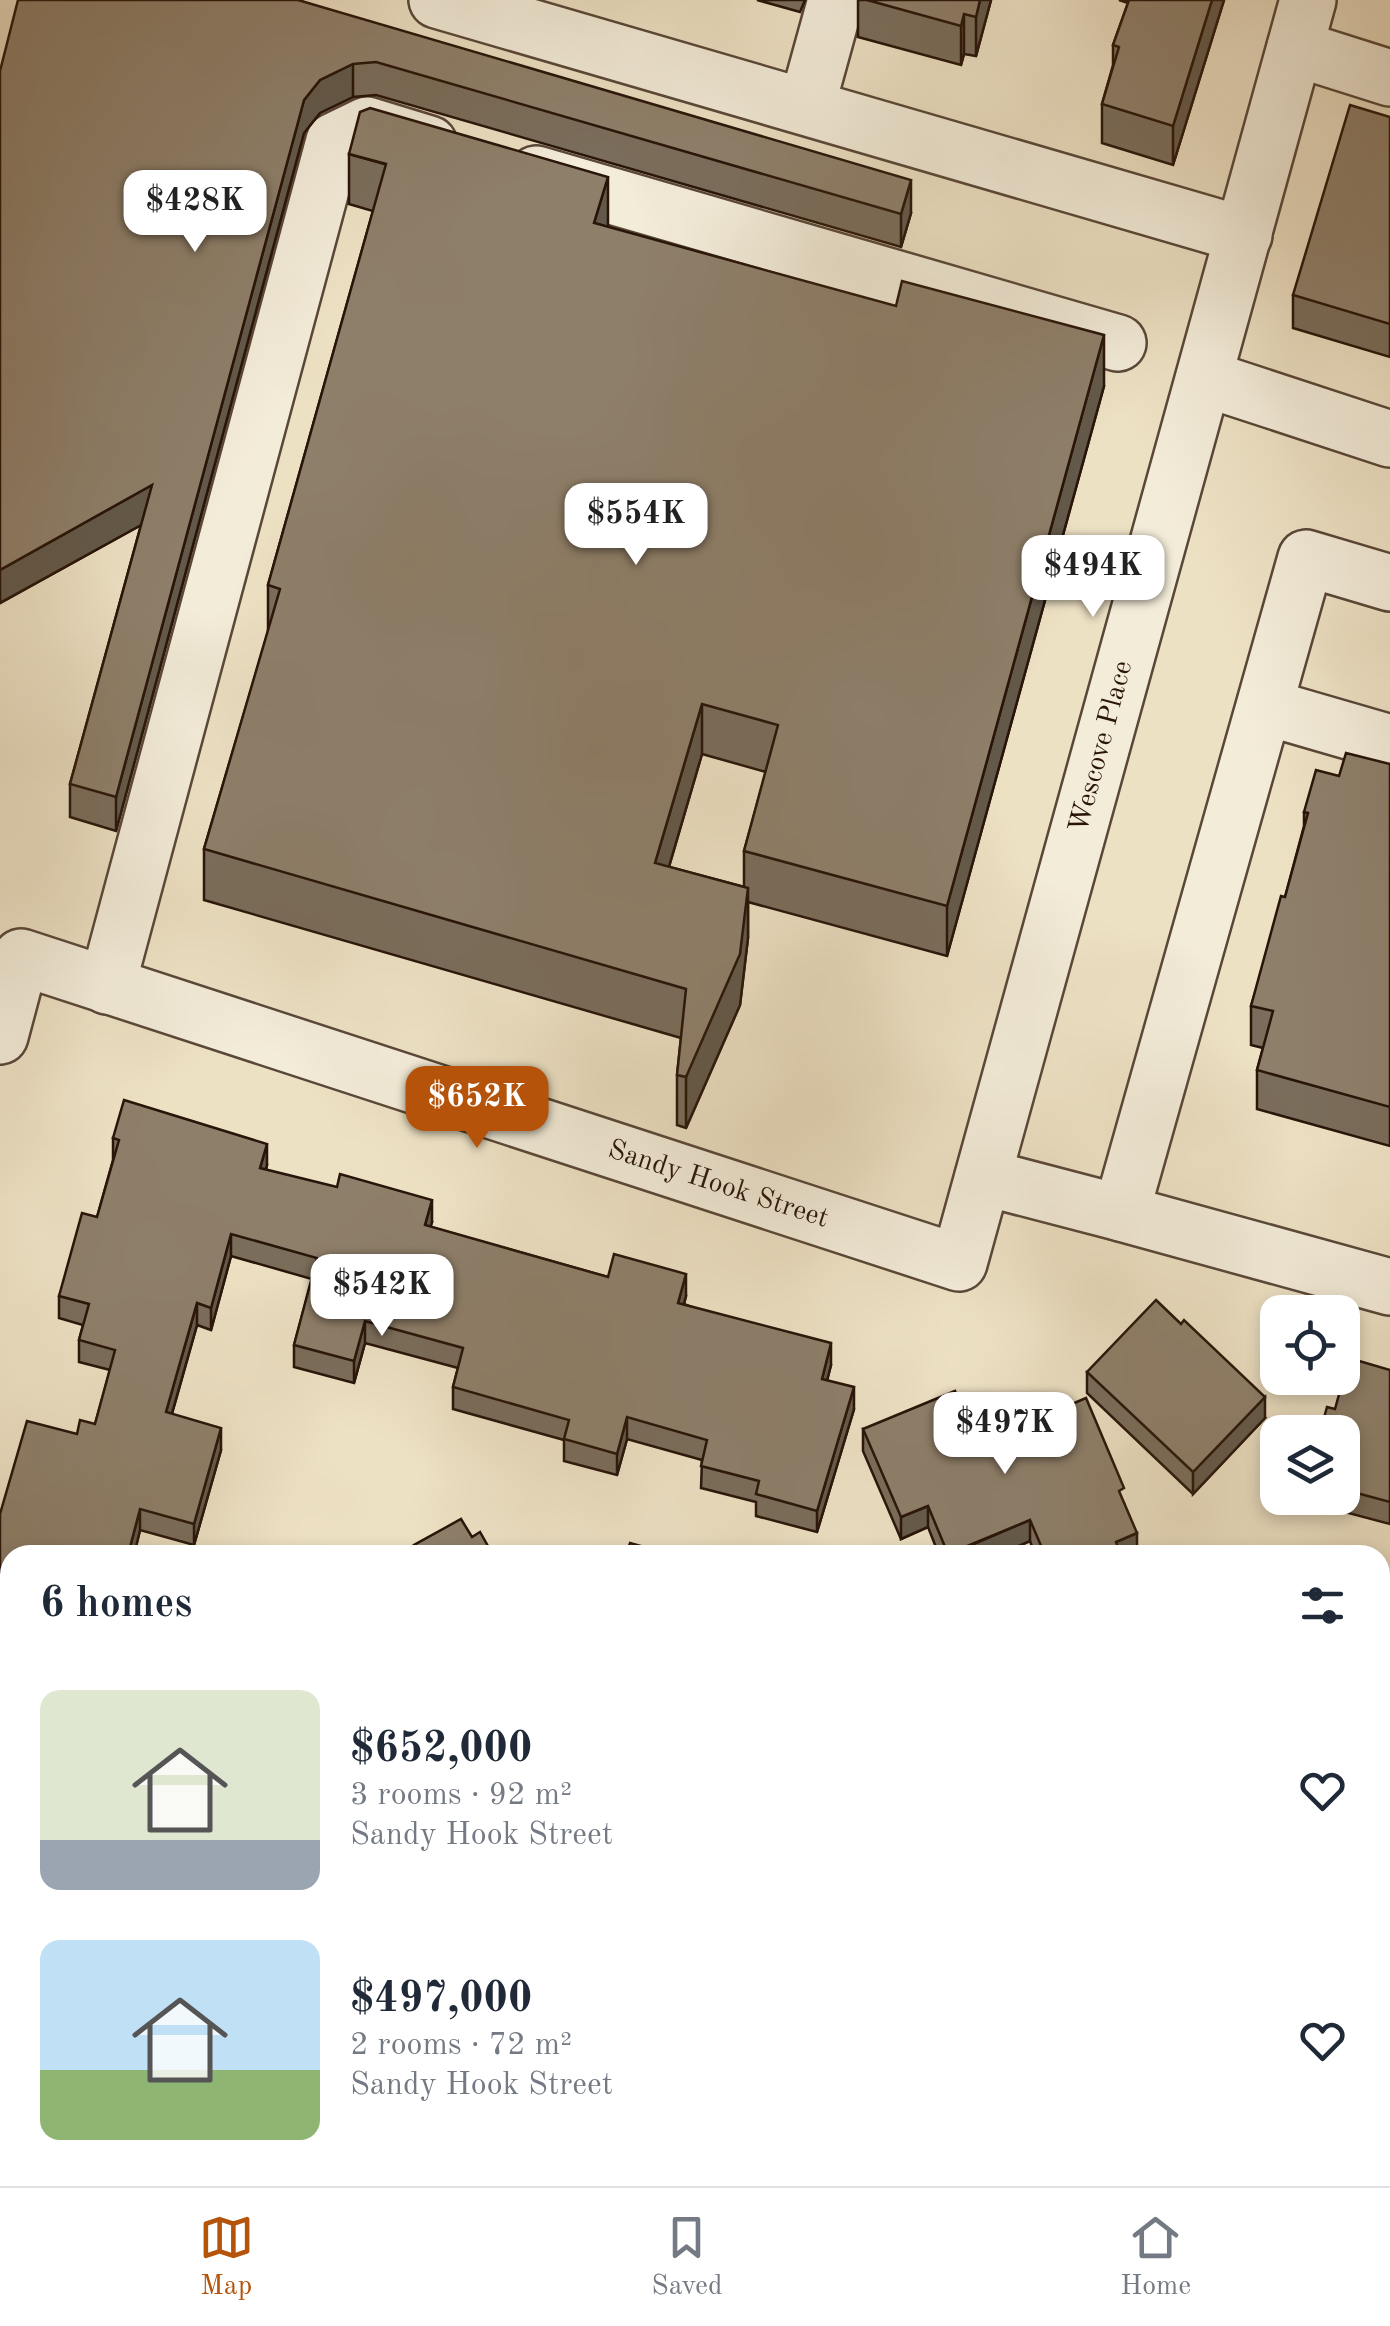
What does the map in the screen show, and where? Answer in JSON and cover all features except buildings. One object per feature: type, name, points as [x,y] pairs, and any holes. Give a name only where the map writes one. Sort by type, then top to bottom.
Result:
[{"type":"street","points":[[438,0],[1244,235]]},
{"type":"street","points":[[807,105],[836,0]]},
{"type":"street","points":[[1301,24],[1390,78]]},
{"type":"street","name":"Wescove Place","points":[[959,1263],[1301,24]]},
{"type":"street","points":[[107,986],[334,142],[342,134],[367,125],[1118,343]]},
{"type":"street","points":[[1204,378],[1390,439]]},
{"type":"street","points":[[1121,1214],[1306,558],[1390,583]]},
{"type":"street","points":[[1266,707],[1390,743]]},
{"type":"street","name":"Sandy Hook Street","points":[[8,996],[107,986],[959,1263]]},
{"type":"street","points":[[983,1177],[1390,1287]]}]
